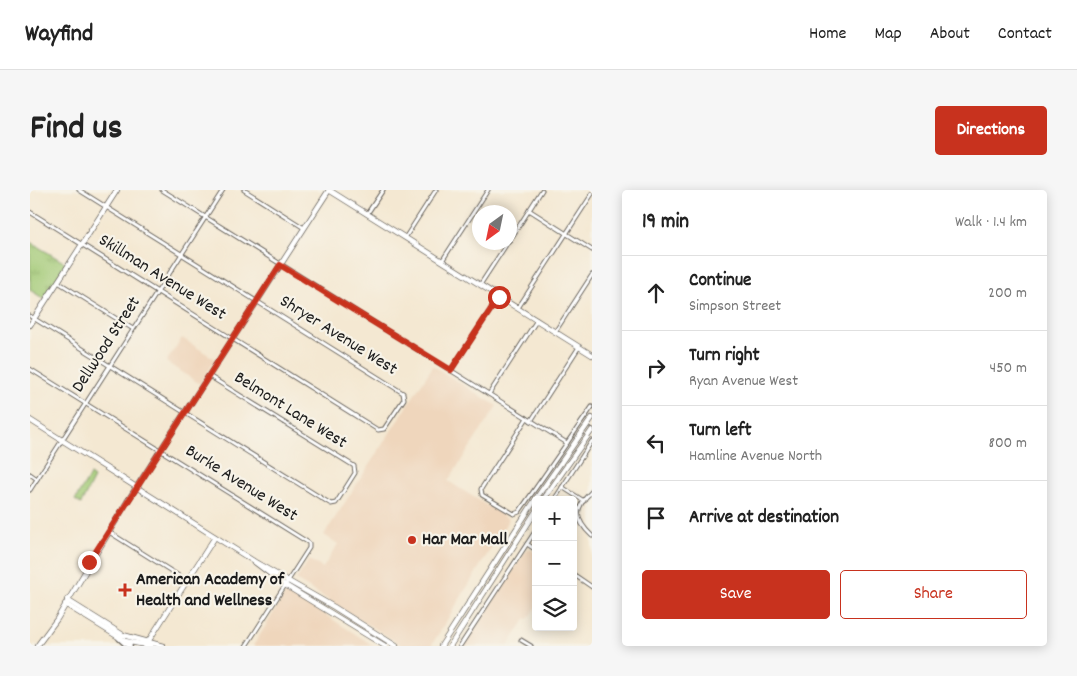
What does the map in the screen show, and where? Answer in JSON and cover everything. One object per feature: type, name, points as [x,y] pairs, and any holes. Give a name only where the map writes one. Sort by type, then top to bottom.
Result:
[{"type":"highway","points":[[120,638],[128,646]]},
{"type":"street","name":"Shryer Avenue West","points":[[79,190],[405,395],[382,430]]},
{"type":"street","points":[[30,325],[32,318],[58,282],[117,190]]},
{"type":"street","points":[[162,190],[567,443]]},
{"type":"street","name":"Dellwood Street","points":[[30,490],[223,190]]},
{"type":"street","points":[[244,190],[304,228]]},
{"type":"street","points":[[37,646],[136,487],[329,190],[592,355]]},
{"type":"street","points":[[367,214],[383,190]]},
{"type":"street","points":[[405,238],[436,190]]},
{"type":"street","points":[[442,261],[488,190]]},
{"type":"street","points":[[517,229],[542,190]]},
{"type":"street","points":[[518,308],[592,194]]},
{"type":"street","points":[[529,210],[592,250]]},
{"type":"street","name":"Skillman Avenue West","points":[[30,212],[382,430]]},
{"type":"street","points":[[480,285],[503,250]]},
{"type":"street","points":[[555,332],[592,275]]},
{"type":"street","points":[[58,282],[133,329]]},
{"type":"street","points":[[451,370],[499,297]]},
{"type":"street","points":[[32,318],[185,413]]},
{"type":"street","points":[[489,394],[537,320]]},
{"type":"street","points":[[531,421],[579,347]]},
{"type":"street","name":"Burke Avenue West","points":[[30,368],[310,545],[287,582]]},
{"type":"street","name":"Belmont Lane West","points":[[185,413],[334,505],[356,469],[209,376]]},
{"type":"street","points":[[527,418],[480,491],[482,495],[517,513],[592,407]]},
{"type":"street","points":[[440,646],[537,497],[592,418]]},
{"type":"street","points":[[30,420],[287,582],[384,646]]},
{"type":"street","points":[[546,496],[592,430]]},
{"type":"street","points":[[556,496],[592,441]]},
{"type":"street","points":[[30,474],[37,479]]},
{"type":"street","points":[[562,487],[584,501]]},
{"type":"street","points":[[592,491],[579,510],[578,519],[592,536]]},
{"type":"street","points":[[450,646],[532,517]]},
{"type":"street","points":[[108,531],[187,581]]},
{"type":"street","points":[[460,646],[532,536]]},
{"type":"street","points":[[147,645],[215,537]]},
{"type":"street","points":[[527,544],[532,547]]},
{"type":"street","points":[[577,577],[592,587]]},
{"type":"street","points":[[246,646],[287,582]]},
{"type":"street","points":[[287,582],[396,646]]},
{"type":"street","points":[[66,602],[120,638],[147,645],[163,646]]},
{"type":"street","points":[[66,602],[123,635],[147,645]]},
{"type":"street","points":[[521,640],[531,646]]},
{"type":"shaded area","points":[[182,338],[215,359],[200,384],[166,362]]},
{"type":"shaded area","name":"Har Mar Mall","points":[[433,366],[497,406],[448,481],[509,519],[431,646],[403,646],[296,580],[309,560],[323,568],[338,544],[324,535]]},
{"type":"shaded area","points":[[528,548],[532,550],[532,614],[528,619],[526,618],[508,646],[464,646]]},
{"type":"shaded area","points":[[287,591],[321,612],[374,646],[253,646]]},
{"type":"green space","points":[[30,242],[67,264],[44,299],[30,290]]},
{"type":"green space","points":[[90,475],[94,478],[81,504],[75,500]]},
{"type":"place","name":"Har Mar Mall","points":[[412,540]]},
{"type":"place","name":"American Academy of Health and Wellness","points":[[125,590]]},
{"type":"route","points":[[89,562],[280,265],[451,370],[499,297]]}]
